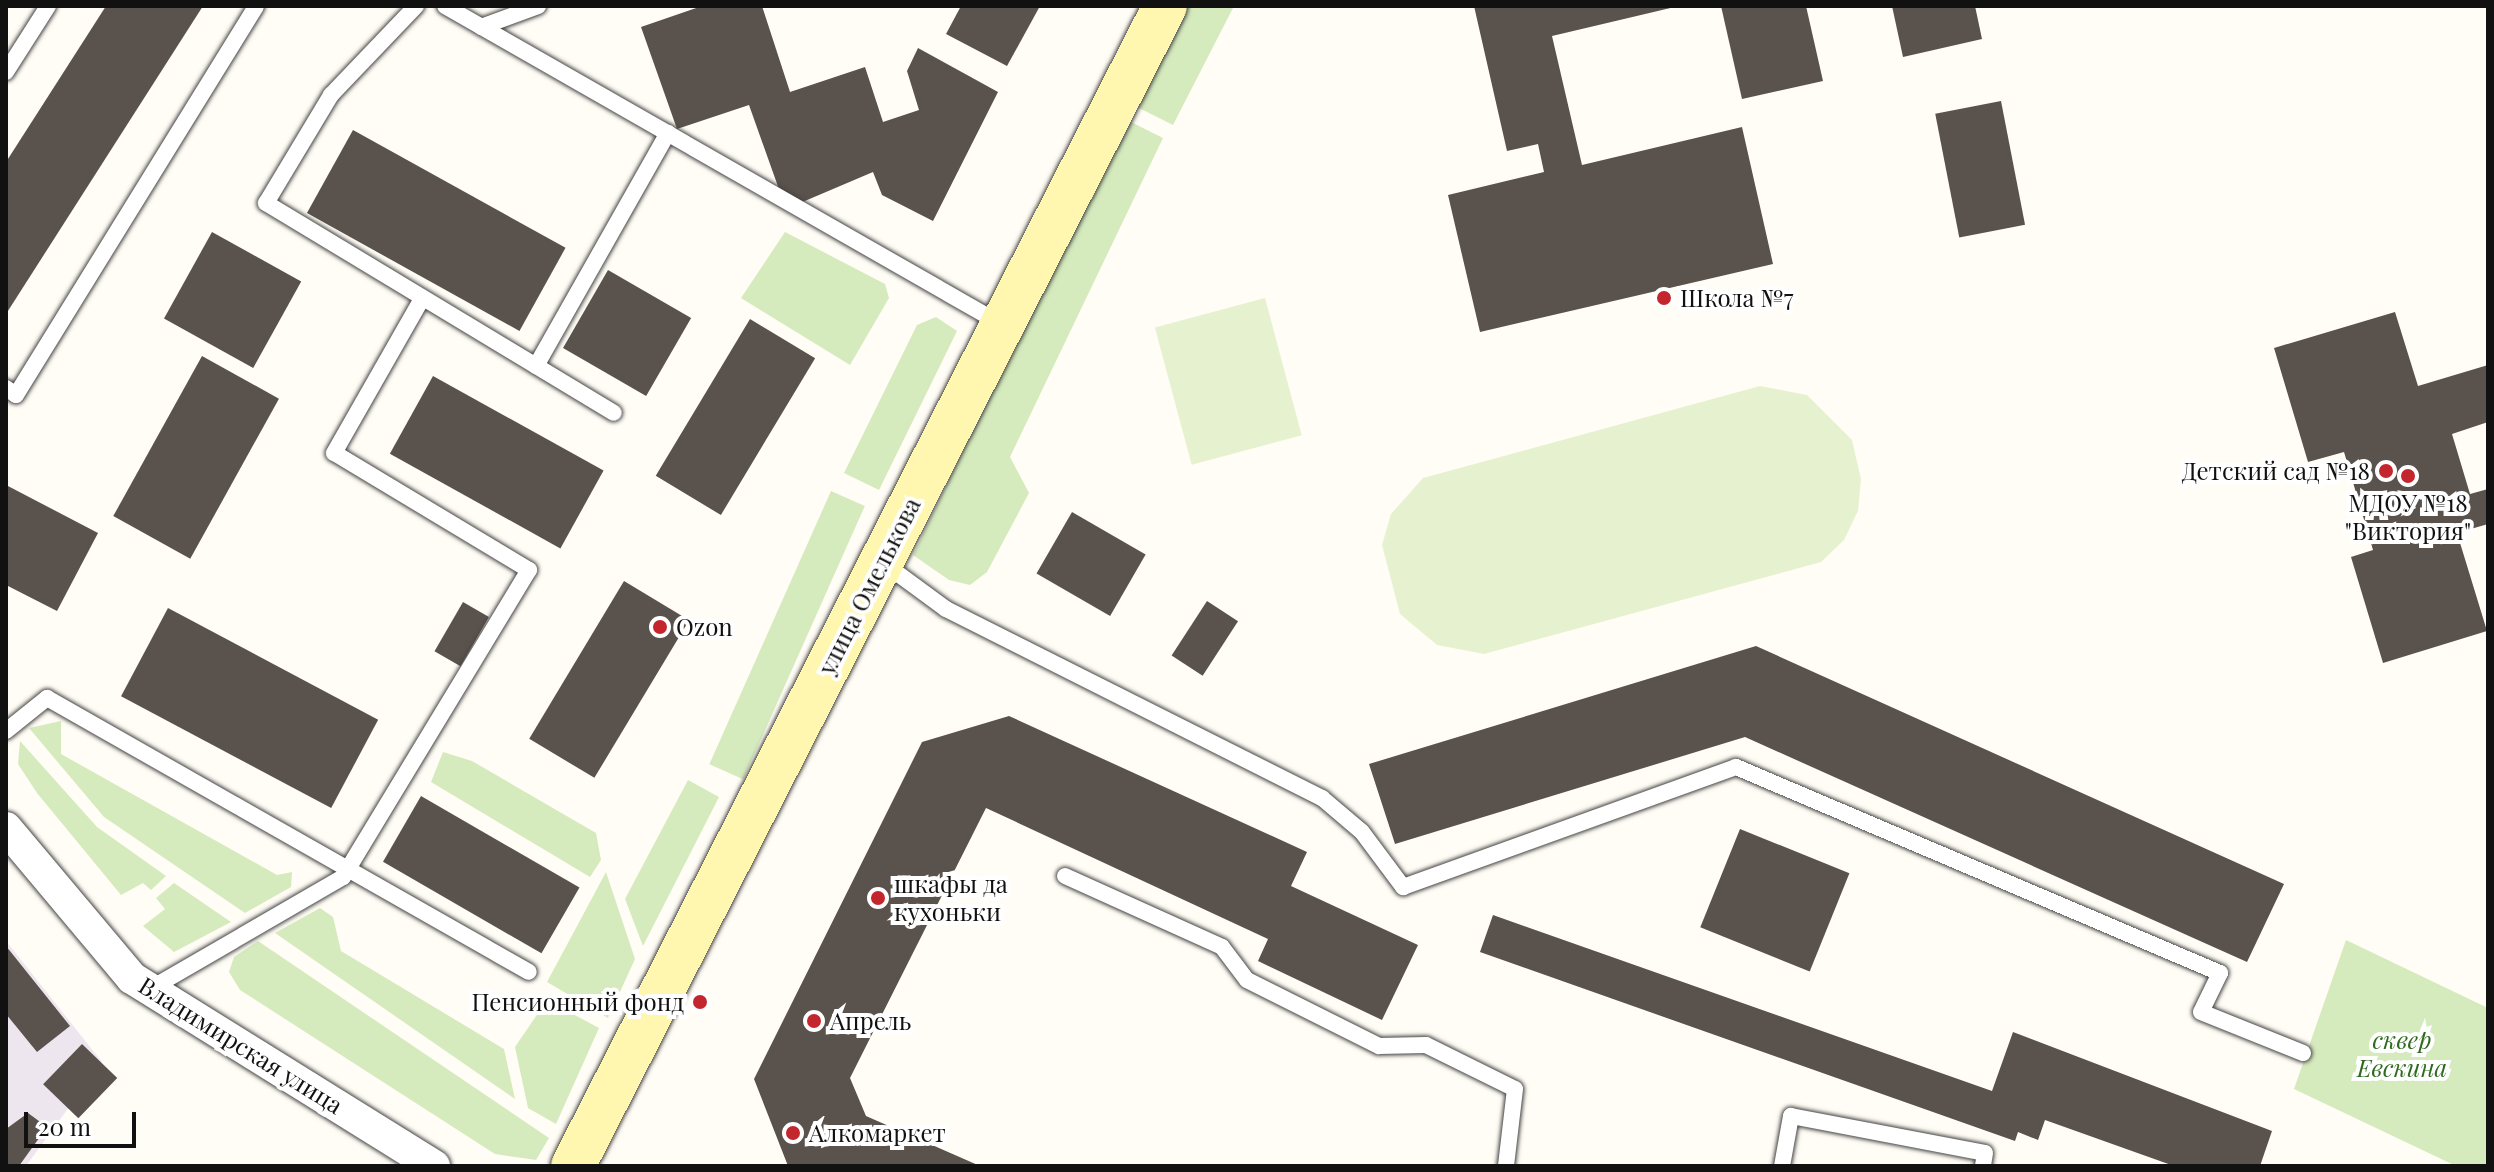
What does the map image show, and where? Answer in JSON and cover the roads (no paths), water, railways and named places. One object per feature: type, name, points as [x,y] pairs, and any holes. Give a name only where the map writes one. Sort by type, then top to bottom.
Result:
[{"type":"street","name":"улица Омелькова","points":[[573,1166],[1005,326],[1165,6]]},
{"type":"street","name":"Владимирская улица","points":[[6,828],[132,978],[434,1166]]},
{"type":"lane","points":[[6,72],[48,6]]},
{"type":"lane","points":[[6,388],[16,395],[256,6]]},
{"type":"lane","points":[[416,6],[331,95],[266,203],[614,413]]},
{"type":"lane","points":[[445,6],[1005,326]]},
{"type":"lane","points":[[481,27],[538,6]]},
{"type":"lane","points":[[536,366],[668,133]]},
{"type":"lane","points":[[150,989],[343,877],[529,570],[334,453],[422,299]]},
{"type":"lane","points":[[881,562],[946,609],[1322,798],[1362,832],[1403,887],[1736,767],[2220,973],[2201,1012],[2303,1053]]},
{"type":"lane","points":[[6,731],[47,698],[350,865],[529,972]]},
{"type":"lane","points":[[1065,876],[1222,947],[1247,980],[1379,1046],[1426,1045],[1515,1089],[1506,1166]]},
{"type":"lane","points":[[1782,1166],[1791,1116],[1985,1153],[1983,1166]]},
{"type":"place","name":"Школа №7","points":[[1664,298]]},
{"type":"place","name":"Детский сад №18","points":[[2386,471]]},
{"type":"place","name":"МДОУ №18 \"Виктория\"","points":[[2408,476]]},
{"type":"place","name":"Ozon","points":[[660,627]]},
{"type":"place","name":"шкафы да кухоньки","points":[[878,898]]},
{"type":"place","name":"Пенсионный фонд","points":[[700,1002]]},
{"type":"place","name":"Апрель","points":[[814,1021]]},
{"type":"place","name":"Алкомаркет","points":[[793,1133]]},
{"type":"park label","name":"сквер Евскина","points":[[2402,1054]]}]
